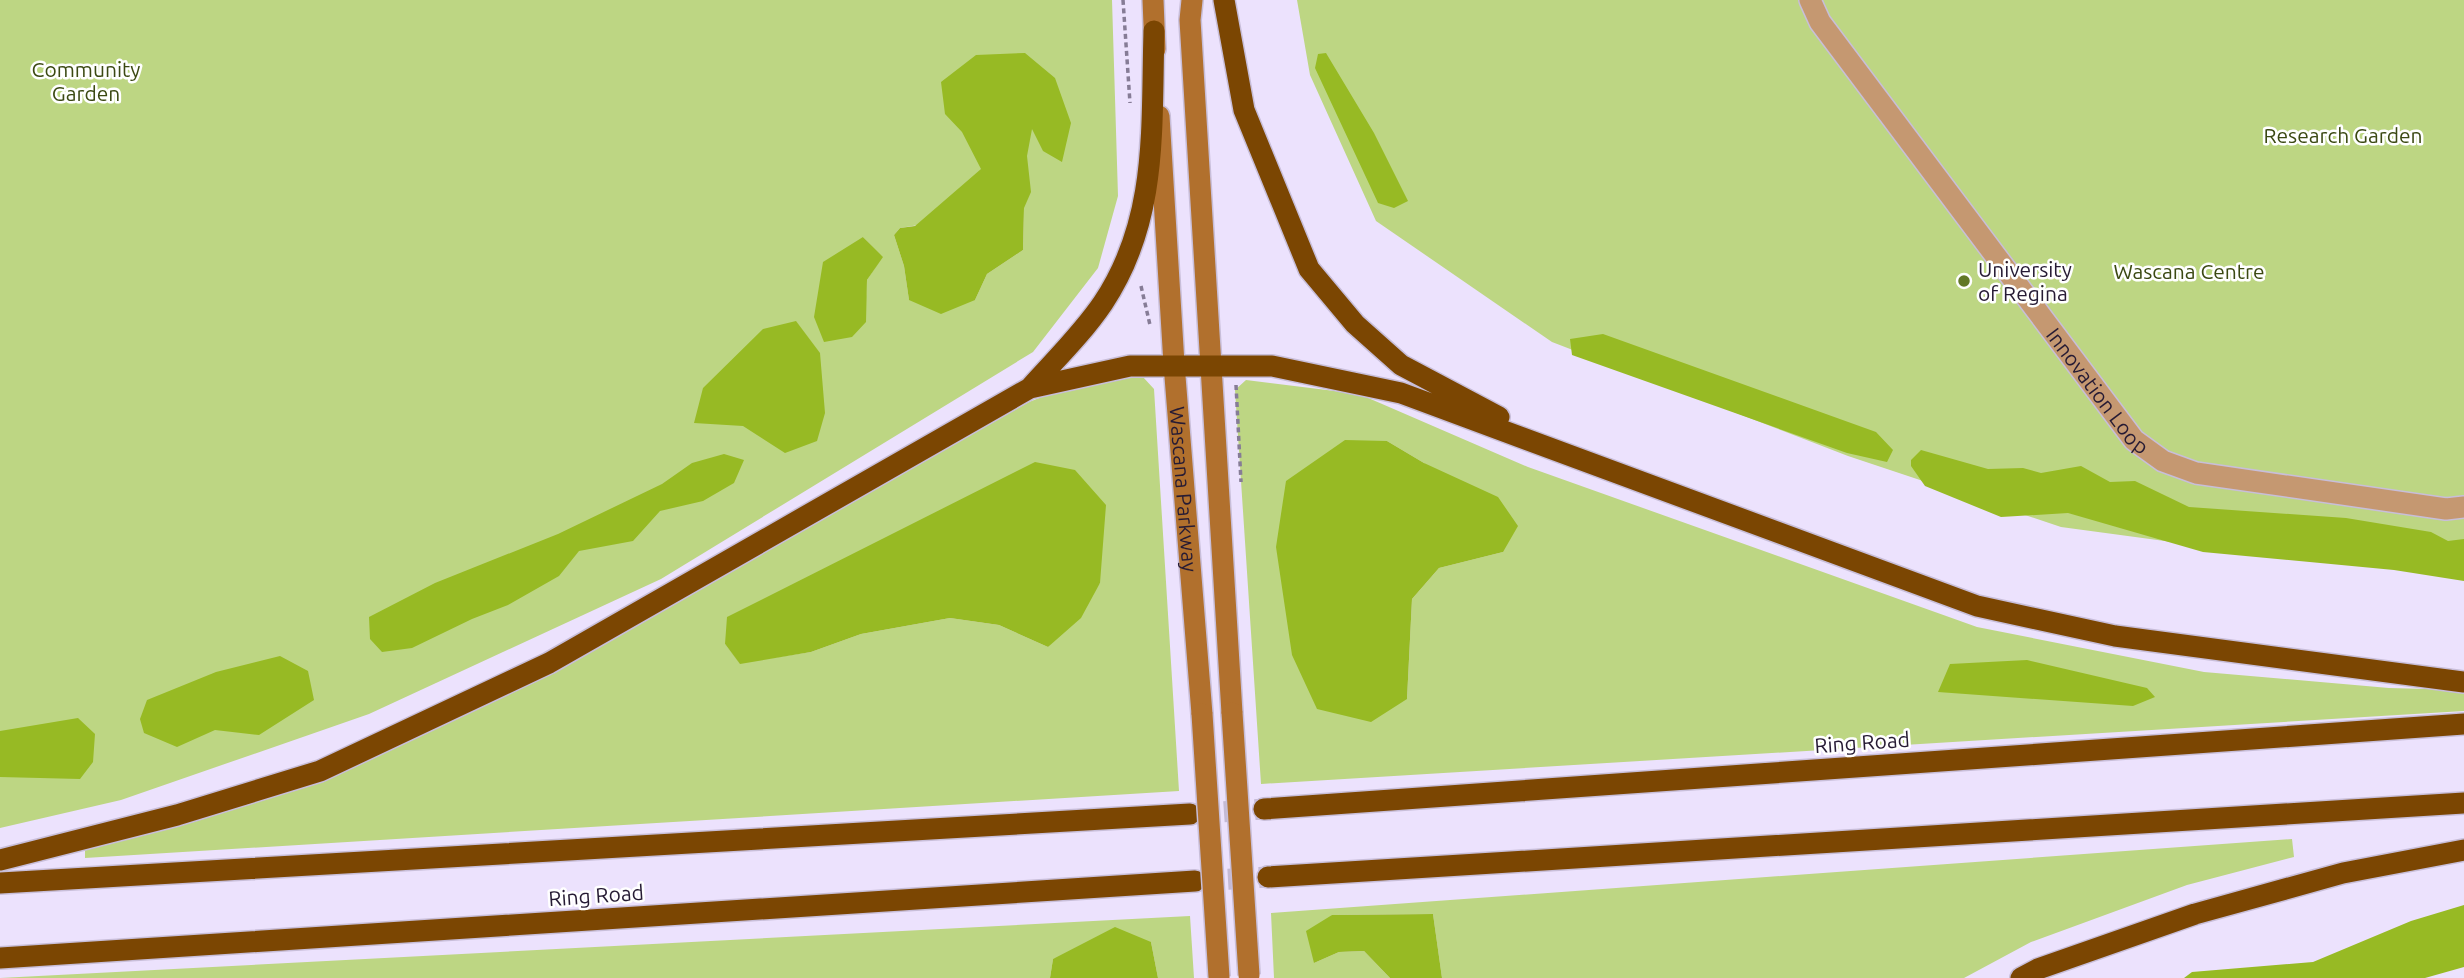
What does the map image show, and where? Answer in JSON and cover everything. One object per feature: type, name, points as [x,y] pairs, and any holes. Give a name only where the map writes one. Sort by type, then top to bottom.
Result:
[{"type":"highway","points":[[1224,0],[1244,110],[1309,269],[1356,324],[1401,365],[1569,455]]},
{"type":"highway","points":[[1030,388],[1104,302],[1139,229],[1150,182],[1154,30]]},
{"type":"highway","points":[[0,860],[177,815],[320,771],[549,663],[1030,388],[1130,366],[1272,366],[1401,393],[1977,606],[2115,636],[2464,682]]},
{"type":"highway","name":"Ring Road","points":[[1264,809],[2464,724]]},
{"type":"highway","points":[[1268,877],[2464,803]]},
{"type":"highway","points":[[0,883],[1191,814]]},
{"type":"highway","points":[[2021,978],[2038,969],[2196,914],[2343,873],[2464,850]]},
{"type":"highway","name":"Ring Road","points":[[0,958],[1195,881]]},
{"type":"main road","name":"Wascana Parkway","points":[[1153,0],[1174,364],[1202,715],[1219,978]]},
{"type":"main road","name":"Wascana Parkway","points":[[1192,0],[1190,20],[1249,977]]},
{"type":"street","name":"Innovation Loop","points":[[1810,0],[1820,22],[2134,440],[2163,460],[2196,473],[2446,509],[2464,507]]},
{"type":"path","points":[[1123,0],[1131,110]]},
{"type":"path","points":[[1141,286],[1152,334]]},
{"type":"green space","name":"Community Garden","points":[[0,0],[1112,0],[1118,196],[1098,268],[1033,352],[661,579],[369,714],[121,800],[0,828]],"holes":[[[1024,208],[1023,250],[987,274],[975,300],[909,300],[904,266],[894,235],[900,228]],[[863,237],[882,257],[867,280],[866,297]]]},
{"type":"green space","name":"Wascana Centre","points":[[1297,0],[2464,0],[2464,571],[2276,556],[2061,527],[1848,456],[1552,342],[1376,221],[1310,75]]},
{"type":"green space","points":[[1025,53],[1055,78],[1071,123],[1062,162],[1043,151],[1032,129],[1027,156],[1031,192],[1024,208],[1023,250],[987,274],[975,300],[941,314],[909,300],[904,266],[894,235],[900,228],[915,226],[981,169],[962,132],[945,114],[941,82],[976,55]]},
{"type":"green space","points":[[1326,53],[1374,133],[1408,201],[1394,208],[1378,203],[1315,68],[1318,54]]},
{"type":"green space","points":[[863,237],[883,257],[867,280],[866,322],[852,337],[824,342],[814,317],[823,262]]},
{"type":"green space","points":[[796,321],[820,353],[825,413],[817,441],[785,453],[743,426],[694,423],[703,388],[763,329]]},
{"type":"green space","points":[[1603,334],[1876,432],[1893,450],[1887,462],[1847,453],[1572,355],[1570,339]]},
{"type":"green space","points":[[1143,377],[1154,389],[1179,791],[85,858],[85,848],[539,678],[1029,402],[1083,381]],"holes":[[[1100,583],[1048,647],[999,625],[950,618],[861,634],[811,652],[740,663],[725,644]]]},
{"type":"green space","points":[[1246,380],[1359,394],[1528,467],[1977,627],[2204,672],[2389,688],[2464,690],[2464,711],[1261,784],[1235,390]],"holes":[[[1387,441],[1424,463],[1503,552],[1439,568],[1412,599],[1407,699]]]},
{"type":"green space","points":[[1345,440],[1387,441],[1424,463],[1498,497],[1518,526],[1503,552],[1439,568],[1412,599],[1407,699],[1371,722],[1317,709],[1292,655],[1276,547],[1286,481]]},
{"type":"green space","points":[[1921,450],[1988,469],[2023,468],[2041,473],[2081,466],[2110,482],[2135,481],[2189,507],[2346,518],[2431,532],[2448,541],[2464,539],[2464,581],[2394,570],[2203,552],[2068,513],[2001,517],[1925,486],[1911,466],[1911,460]]},
{"type":"green space","points":[[724,454],[744,460],[734,483],[703,501],[660,511],[633,541],[579,551],[559,576],[508,605],[412,648],[382,652],[370,639],[369,617],[435,583],[558,534],[662,484],[692,463]]},
{"type":"green space","points":[[1035,462],[1075,470],[1106,505],[1100,583],[1081,618],[1048,647],[999,625],[950,618],[861,634],[811,652],[740,664],[725,644],[727,617]]},
{"type":"green space","points":[[280,656],[308,671],[314,700],[259,735],[215,730],[177,747],[144,733],[140,719],[147,700],[216,672]]},
{"type":"green space","points":[[2027,660],[2147,688],[2155,697],[2133,706],[1938,692],[1950,664]]},
{"type":"green space","points":[[78,718],[95,734],[93,762],[80,779],[0,777],[0,731]]},
{"type":"green space","points":[[2292,839],[2294,857],[2187,885],[2031,942],[1964,978],[1442,978],[1433,914],[1332,915],[1314,963],[1339,952],[1364,951],[1390,978],[1274,978],[1271,913]]},
{"type":"green space","points":[[2464,905],[2464,967],[2425,978],[2184,978],[2192,972],[2313,962],[2411,921]]},
{"type":"green space","points":[[1433,914],[1442,978],[1390,978],[1364,951],[1339,952],[1314,963],[1306,931],[1332,915]]},
{"type":"green space","points":[[1190,916],[1194,978],[1158,978],[1151,942],[1053,959],[1050,978],[0,978]]},
{"type":"green space","points":[[1115,927],[1151,942],[1158,978],[1050,978],[1053,959]]},
{"type":"tunnel","points":[[1193,814],[1264,809]]},
{"type":"tunnel","points":[[1197,881],[1268,877]]},
{"type":"place","name":"University of Regina","points":[[1964,281]]},
{"type":"park label","name":"Research Garden","points":[[2343,135]]}]
